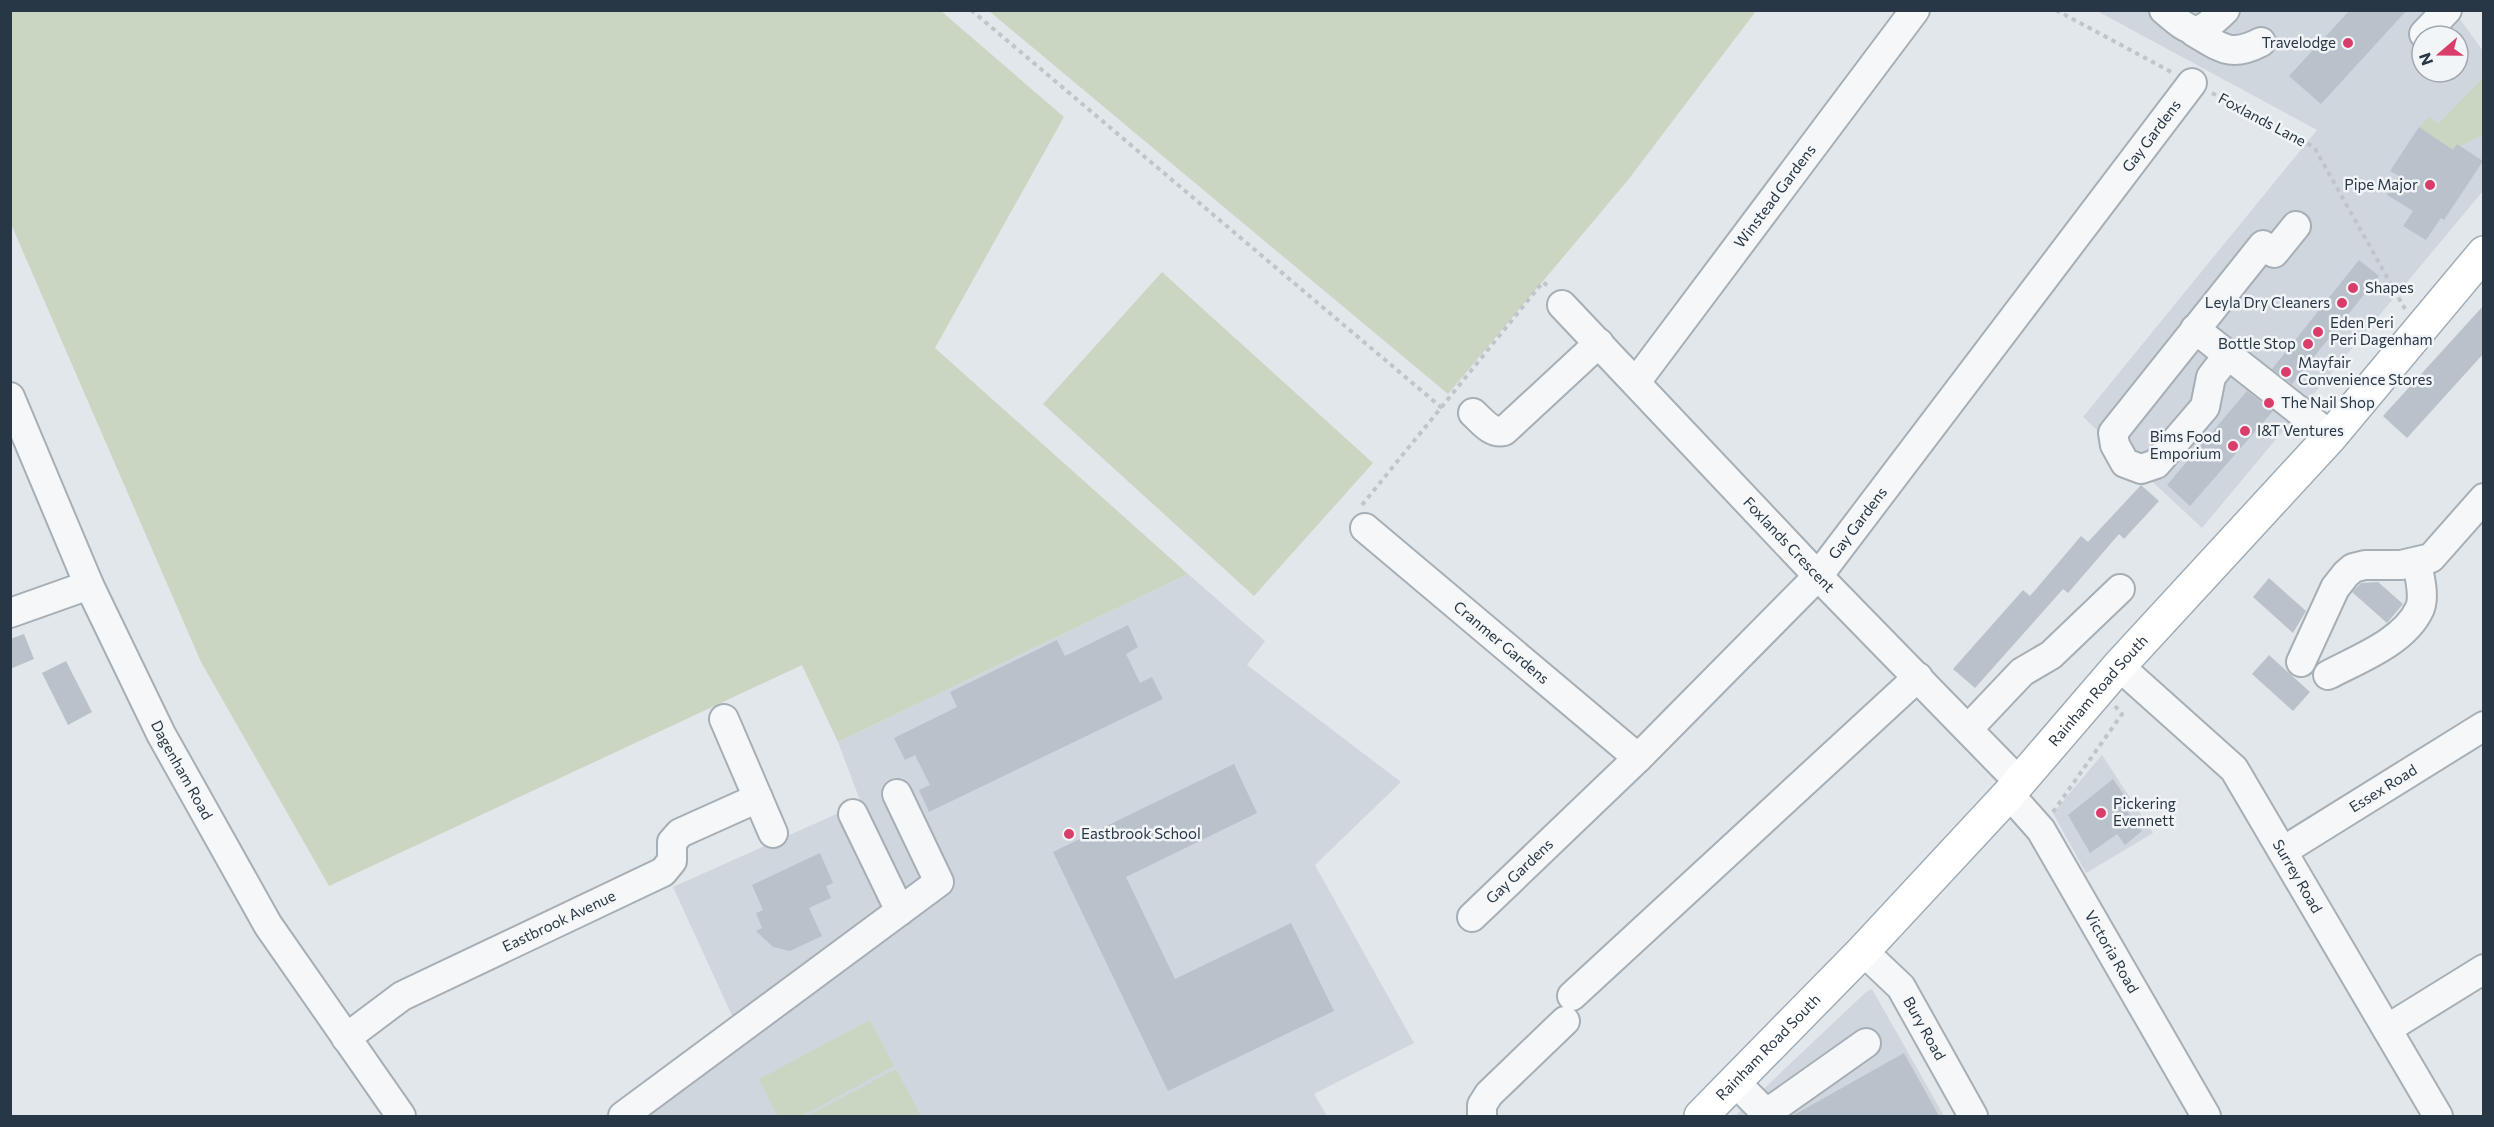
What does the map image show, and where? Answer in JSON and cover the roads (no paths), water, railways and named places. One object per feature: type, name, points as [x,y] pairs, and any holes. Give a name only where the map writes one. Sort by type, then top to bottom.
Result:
[{"type":"main road","name":"Rainham Road South","points":[[1701,1116],[1863,951],[2013,788],[2109,678],[2331,436],[2484,253]]},
{"type":"street","name":"Winstead Gardens","points":[[1636,382],[1915,10]]},
{"type":"street","points":[[2164,10],[2184,28],[2221,48],[2244,51],[2261,42]]},
{"type":"street","points":[[2194,32],[2204,30],[2225,10]]},
{"type":"street","points":[[2433,24],[2446,10]]},
{"type":"street","name":"Gay Gardens","points":[[1472,917],[1638,758],[1818,576],[2192,82]]},
{"type":"street","points":[[2229,355],[2211,377],[2205,407],[2156,464],[2141,469],[2125,463],[2115,445],[2113,433],[2263,245],[2274,253],[2296,226]]},
{"type":"street","name":"Foxlands Crescent","points":[[1562,305],[1818,576],[1968,729],[2013,788]]},
{"type":"street","points":[[2195,329],[2331,436]]},
{"type":"street","points":[[1473,413],[1490,429],[1498,433],[1504,431],[1599,343]]},
{"type":"street","name":"Dagenham Road","points":[[10,397],[89,585],[161,734],[230,861],[267,926],[401,1116]]},
{"type":"street","points":[[2301,662],[2335,588],[2353,568],[2365,565],[2401,565],[2424,560],[2484,498]]},
{"type":"street","name":"Cranmer Gardens","points":[[1365,528],[1638,758]]},
{"type":"street","points":[[2328,675],[2393,639],[2408,625],[2420,607],[2424,560]]},
{"type":"street","points":[[10,613],[89,585]]},
{"type":"street","points":[[1968,729],[2022,672],[2051,655],[2120,589]]},
{"type":"street","points":[[1482,1116],[1482,1105],[1489,1094],[1569,1008],[1918,677]]},
{"type":"street","name":"Surrey Road","points":[[2109,678],[2234,769],[2438,1116]]},
{"type":"street","points":[[724,719],[773,833]]},
{"type":"street","name":"Essex Road","points":[[2283,851],[2484,726]]},
{"type":"street","name":"Victoria Road","points":[[2013,788],[2041,830],[2206,1116]]},
{"type":"street","points":[[623,1116],[939,882],[897,794]]},
{"type":"street","name":"Eastbrook Avenue","points":[[346,1038],[402,996],[663,872],[672,861],[672,842],[680,833],[758,798]]},
{"type":"street","points":[[853,814],[900,911]]},
{"type":"street","name":"Bury Road","points":[[1863,951],[1901,987],[1973,1116]]},
{"type":"street","points":[[2387,1029],[2484,969]]},
{"type":"street","points":[[1735,1082],[1768,1115],[1866,1043]]},
{"type":"place","name":"Travelodge","points":[[2348,43]]},
{"type":"place","name":"Pipe Major","points":[[2430,185]]},
{"type":"place","name":"Shapes","points":[[2353,288]]},
{"type":"place","name":"Leyla Dry Cleaners","points":[[2342,303]]},
{"type":"place","name":"Eden Peri Peri Dagenham","points":[[2318,332]]},
{"type":"place","name":"Bottle Stop","points":[[2308,344]]},
{"type":"place","name":"Mayfair Convenience Stores","points":[[2286,372]]},
{"type":"place","name":"The Nail Shop","points":[[2269,403]]},
{"type":"place","name":"I&T Ventures","points":[[2245,431]]},
{"type":"place","name":"Bims Food Emporium","points":[[2233,446]]},
{"type":"place","name":"Pickering Evennett","points":[[2101,813]]},
{"type":"place","name":"Eastbrook School","points":[[1069,834]]}]
